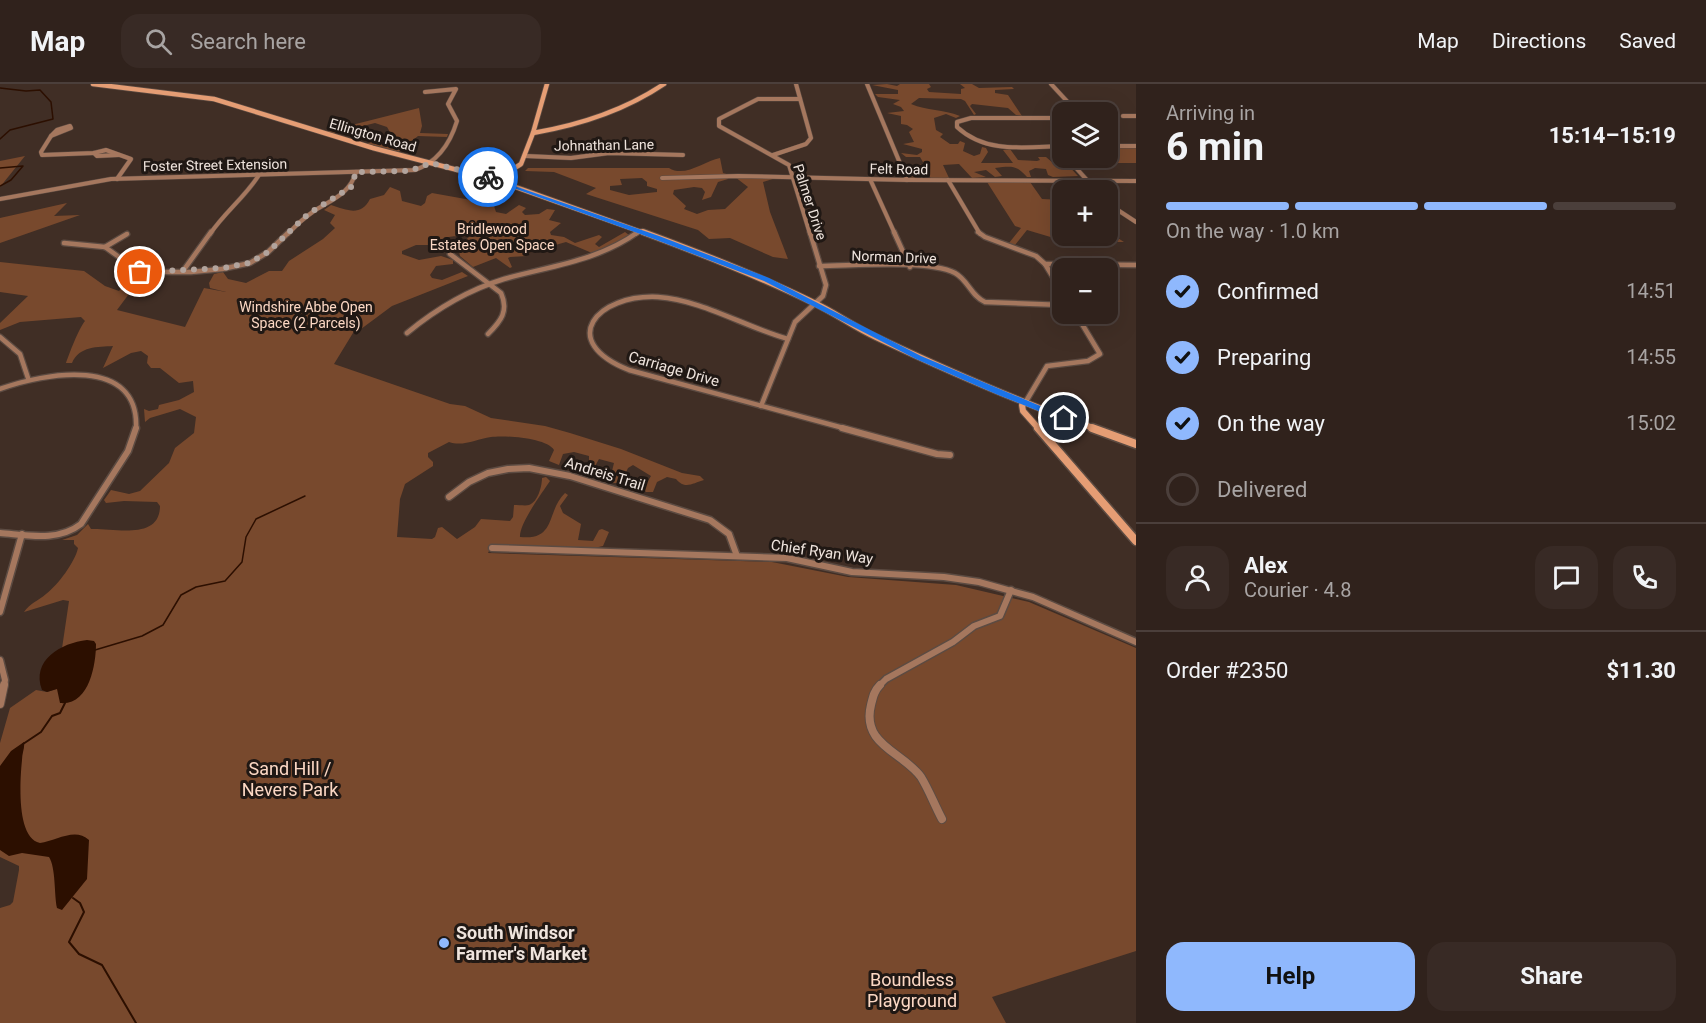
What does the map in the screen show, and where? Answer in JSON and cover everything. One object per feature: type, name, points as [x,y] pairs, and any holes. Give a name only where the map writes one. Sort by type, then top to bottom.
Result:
[{"type":"main road","name":"Ellington Road","points":[[93,84],[214,99],[294,125],[496,180],[640,231],[766,280],[910,353],[1025,403],[1136,444]]},
{"type":"main road","points":[[496,180],[518,168],[526,156],[547,84]]},
{"type":"main road","points":[[533,133],[604,115],[664,84]]},
{"type":"main road","points":[[1025,403],[1021,409],[1136,540]]},
{"type":"street","points":[[773,155],[806,144],[811,138],[796,84]]},
{"type":"street","points":[[867,84],[907,180]]},
{"type":"street","points":[[1051,84],[1068,102]]},
{"type":"street","points":[[424,92],[456,89],[448,105],[457,121],[444,149],[431,163]]},
{"type":"street","name":"Palmer Drive","points":[[800,99],[758,99],[718,120],[719,126],[725,130],[789,165],[826,292],[815,303]]},
{"type":"street","points":[[1123,116],[1136,116]]},
{"type":"street","points":[[1052,118],[971,118],[957,122],[957,127],[965,137],[986,145],[1052,146]]},
{"type":"street","points":[[51,136],[71,128],[70,126],[60,129],[51,136],[42,154],[93,153],[105,150],[131,160],[117,178]]},
{"type":"street","points":[[1118,147],[1136,146]]},
{"type":"street","name":"Johnathan Lane","points":[[526,156],[571,158],[609,153],[683,155]]},
{"type":"street","name":"Foster Street Extension","points":[[0,199],[78,183],[117,178],[409,171],[431,163]]},
{"type":"street","points":[[1076,168],[1086,180]]},
{"type":"street","points":[[64,243],[105,247],[140,272],[236,267],[260,258],[308,214],[351,187],[356,172]]},
{"type":"street","points":[[183,271],[223,215],[249,193],[259,176]]},
{"type":"street","name":"Felt Road","points":[[662,178],[730,176],[1052,181]]},
{"type":"street","points":[[870,179],[910,267]]},
{"type":"street","points":[[948,180],[978,232],[985,237],[1026,251],[1045,264],[1052,276]]},
{"type":"street","name":"Felt Road","points":[[1118,181],[1136,181]]},
{"type":"street","points":[[1118,210],[1136,222]]},
{"type":"street","points":[[407,333],[427,315],[443,305],[491,284],[519,275],[579,262],[617,248],[640,231]]},
{"type":"street","points":[[105,247],[127,234]]},
{"type":"street","points":[[450,254],[491,284],[501,293],[506,302],[506,311],[488,334]]},
{"type":"street","points":[[1045,264],[1136,266]]},
{"type":"street","name":"Norman Drive","points":[[819,266],[910,267],[951,271],[965,281],[975,298],[985,302],[1052,305]]},
{"type":"street","name":"Carriage Drive","points":[[788,339],[754,330],[670,298],[648,297],[614,303],[593,318],[589,329],[591,342],[599,354],[613,364],[937,454],[950,454]]},
{"type":"street","points":[[761,406],[788,339],[802,312],[815,303]]},
{"type":"street","points":[[1025,403],[1047,366],[1058,362],[1088,362],[1100,354],[1082,324]]},
{"type":"street","points":[[0,337],[14,345],[22,354],[28,378]]},
{"type":"street","points":[[0,389],[28,378],[67,373],[92,376],[123,390],[136,406],[138,426],[135,438],[113,475],[74,531],[65,534],[0,533]]},
{"type":"street","name":"Andreis Trail","points":[[449,497],[461,486],[487,473],[507,468],[547,469],[724,526],[732,537],[736,556]]},
{"type":"street","points":[[0,612],[22,534]]},
{"type":"street","name":"Chief Ryan Way","points":[[492,548],[788,558],[852,572],[944,577],[1011,590],[1061,608],[1115,635],[1136,642]]},
{"type":"street","points":[[942,819],[920,776],[884,746],[873,733],[868,717],[874,692],[886,679],[953,642],[974,626],[1000,616],[1011,590]]},
{"type":"street","points":[[0,660],[5,680],[0,704]]},
{"type":"green space","points":[[929,84],[931,87],[927,89],[929,92],[961,94],[961,89],[965,88],[960,84],[972,84],[979,88],[1012,87],[1014,89],[995,90],[995,93],[1008,95],[1022,116],[1016,115],[1008,108],[972,104],[970,106],[976,114],[974,115],[965,101],[961,99],[919,98],[911,104],[960,116],[956,118],[946,114],[934,118],[936,130],[943,134],[940,137],[950,144],[958,144],[960,141],[965,143],[963,151],[974,156],[980,154],[982,147],[986,148],[988,152],[981,163],[1013,163],[1003,150],[1010,149],[1018,160],[1037,161],[1040,160],[1038,157],[1046,157],[1052,162],[1052,168],[1071,168],[1078,176],[1053,177],[1048,175],[1046,169],[1035,168],[1029,171],[1031,177],[1027,177],[1017,168],[1006,167],[995,168],[1002,176],[995,177],[986,170],[974,172],[986,177],[972,178],[959,164],[943,165],[949,178],[931,179],[926,169],[913,170],[917,178],[909,178],[904,166],[924,164],[920,157],[906,157],[901,153],[917,155],[922,152],[922,149],[903,144],[914,142],[909,132],[913,129],[901,124],[901,116],[887,113],[904,111],[893,104],[900,100],[878,97],[875,94],[898,94],[898,90],[872,85]]},
{"type":"green space","points":[[419,108],[422,126],[420,133],[448,134],[447,137],[418,136],[397,153],[366,144],[391,134],[387,127],[375,123],[331,134],[324,132]]},
{"type":"green space","points":[[1136,147],[1136,163],[1118,163],[1118,148]]},
{"type":"green space","points":[[25,156],[0,187],[0,161]]},
{"type":"green space","points":[[720,158],[723,173],[730,175],[728,179],[718,182],[711,197],[702,200],[705,192],[702,188],[674,190],[673,194],[686,206],[684,209],[697,214],[708,210],[725,209],[748,187],[735,177],[776,178],[763,182],[770,212],[788,259],[773,257],[730,238],[709,239],[698,230],[586,194],[596,188],[554,172],[525,171],[528,168],[669,168],[681,171]],"holes":[[[642,178],[647,182],[647,186],[657,189],[657,192],[629,195],[610,190],[610,186],[622,185],[620,179]]]},
{"type":"green space","name":"Sand Hill / Nevers Park","points":[[486,179],[493,182],[480,200],[493,203],[496,212],[506,214],[519,205],[526,208],[522,212],[525,215],[539,214],[547,209],[555,210],[549,220],[561,223],[550,232],[551,235],[564,237],[575,243],[599,235],[602,237],[595,244],[599,247],[625,232],[629,235],[612,246],[592,253],[566,242],[531,252],[527,256],[510,257],[508,258],[512,267],[510,268],[496,258],[473,267],[455,249],[469,237],[449,237],[432,245],[416,245],[402,251],[402,254],[419,260],[441,256],[453,260],[453,264],[436,266],[430,275],[432,278],[442,280],[462,272],[468,276],[392,306],[361,329],[356,328],[334,364],[450,404],[465,406],[491,418],[545,426],[570,433],[621,449],[682,473],[700,476],[704,480],[686,485],[667,477],[657,482],[653,492],[646,492],[643,489],[651,476],[633,465],[628,468],[621,483],[613,483],[603,479],[605,474],[611,475],[614,463],[599,459],[593,470],[585,472],[589,456],[574,452],[563,454],[559,465],[549,461],[554,450],[550,446],[534,440],[497,436],[464,443],[449,442],[428,453],[433,466],[405,484],[400,499],[397,537],[432,539],[438,528],[442,527],[457,539],[475,527],[481,519],[510,521],[513,517],[514,505],[528,505],[535,501],[542,478],[546,477],[550,481],[523,524],[520,537],[532,537],[545,530],[559,500],[565,493],[568,495],[560,506],[563,513],[581,524],[578,540],[593,541],[602,529],[609,532],[603,546],[594,548],[538,546],[490,549],[488,553],[772,562],[848,577],[956,585],[1029,602],[1136,648],[1136,951],[992,997],[1006,1023],[0,1023],[0,908],[13,902],[19,866],[0,857],[0,743],[10,708],[36,690],[47,692],[56,689],[69,601],[63,600],[24,612],[56,585],[73,560],[78,548],[74,540],[62,540],[77,535],[88,524],[91,529],[122,531],[144,528],[152,524],[158,517],[160,506],[157,502],[106,503],[104,500],[111,490],[129,494],[140,491],[169,463],[175,448],[194,433],[196,417],[180,409],[150,418],[145,422],[144,409],[149,411],[158,409],[159,405],[179,400],[194,392],[193,381],[179,383],[160,368],[151,368],[147,363],[148,356],[141,351],[131,353],[103,368],[113,346],[95,347],[79,353],[72,363],[66,363],[85,321],[81,317],[20,322],[0,330],[0,323],[28,296],[0,292],[0,262],[84,271],[105,286],[119,291],[132,276],[130,270],[143,275],[117,310],[185,327],[204,288],[226,292],[210,288],[209,283],[214,274],[223,272],[228,279],[246,283],[269,271],[282,271],[289,261],[323,239],[335,228],[330,223],[335,215],[324,210],[331,205],[353,211],[358,210],[370,199],[384,195],[390,187],[400,191],[402,201],[421,206],[425,203],[427,196],[432,193],[471,200]]},
{"type":"green space","points":[[987,182],[1030,182],[1042,199],[1052,200],[1052,237],[1027,230],[1015,245],[1009,243],[1021,228],[1015,226]]},
{"type":"green space","points":[[67,203],[54,216],[80,215],[0,243],[0,218]]},
{"type":"shaded area","points":[[87,640],[94,641],[96,644],[89,682],[78,698],[60,703],[57,689],[47,692],[42,690],[41,670],[45,662],[58,649]]},
{"type":"shaded area","points":[[24,742],[21,807],[23,820],[32,839],[40,843],[78,835],[89,840],[87,879],[62,910],[57,908],[53,868],[49,857],[22,853],[9,856],[0,850],[0,766],[11,751]]},
{"type":"waterway","points":[[0,88],[40,90],[51,102],[53,119],[10,130],[0,139]]},
{"type":"waterway","points":[[0,168],[23,166],[11,180],[0,186]]},
{"type":"waterway","points":[[95,650],[142,636],[163,625],[181,595],[196,587],[225,581],[242,562],[246,537],[256,519],[305,496]]},
{"type":"waterway","points":[[23,744],[41,732],[52,716],[60,713],[65,703]]},
{"type":"waterway","points":[[73,898],[80,903],[84,912],[69,942],[79,954],[102,965],[136,1023]]},
{"type":"way so far","points":[[140,272],[236,267],[260,258],[308,214],[351,187],[356,172],[409,171],[421,169],[431,163],[488,177]]},
{"type":"place","name":"South Windsor Farmer's Market","points":[[444,943]]},
{"type":"route","points":[[488,177],[657,237],[766,280],[918,357],[999,393],[1064,418]]},
{"type":"park label","name":"Bridlewood Estates Open Space","points":[[492,238]]},
{"type":"park label","name":"Windshire Abbe Open Space (2 Parcels)","points":[[306,316]]},
{"type":"park label","name":"Boundless Playground","points":[[912,990]]}]
